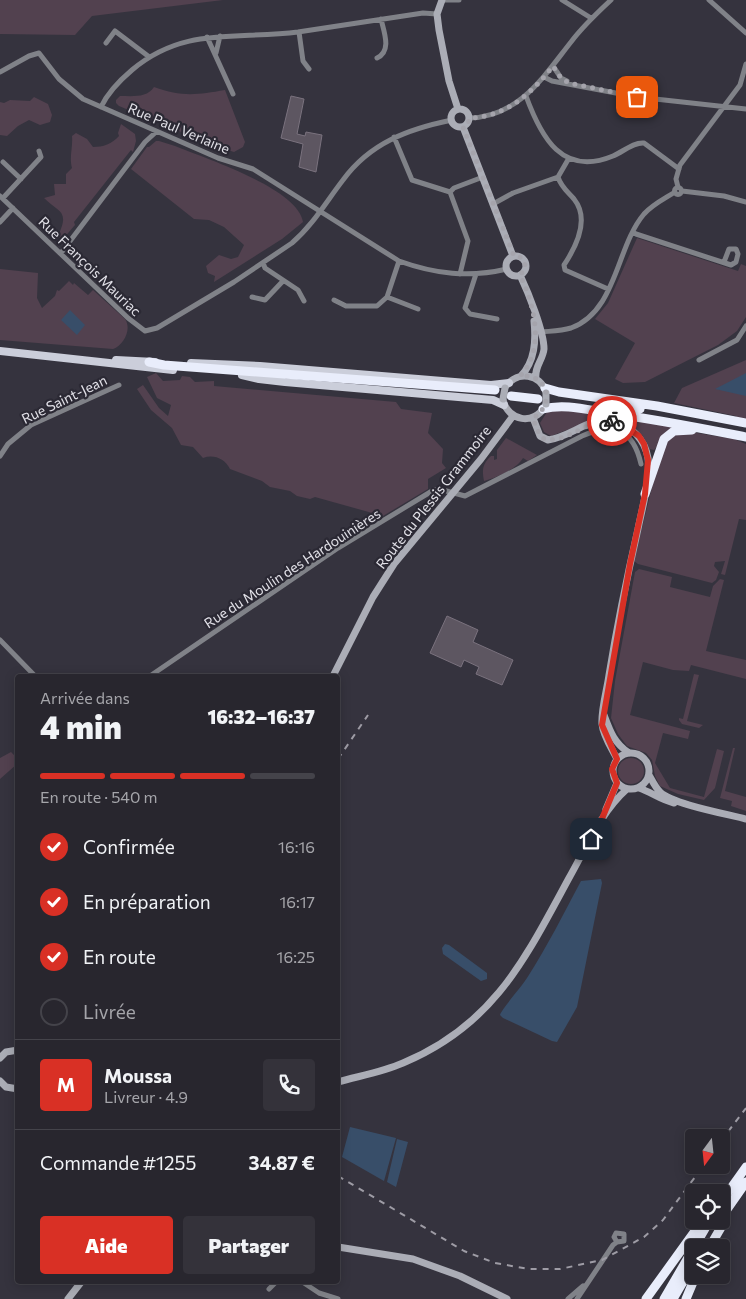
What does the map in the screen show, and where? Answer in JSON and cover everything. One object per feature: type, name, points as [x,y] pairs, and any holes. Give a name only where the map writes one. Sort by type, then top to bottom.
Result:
[{"type":"highway","points":[[149,362],[164,365],[494,392],[250,375]]},
{"type":"highway","points":[[545,398],[559,392],[656,406],[746,425]]},
{"type":"highway","points":[[507,394],[650,414],[746,431]]},
{"type":"highway","points":[[545,398],[557,407],[678,423],[746,437]]},
{"type":"highway","points":[[645,494],[660,447],[668,434],[682,430],[733,434]]},
{"type":"highway","points":[[730,1190],[746,1168]]},
{"type":"highway","points":[[730,1205],[746,1182]]},
{"type":"highway","points":[[646,1299],[697,1229]]},
{"type":"highway","points":[[664,1299],[705,1229]]},
{"type":"highway","points":[[673,1299],[685,1278]]},
{"type":"highway","points":[[686,1299],[692,1284]]},
{"type":"main road","points":[[0,351],[145,368],[250,375],[259,379],[493,400],[507,394]]},
{"type":"main road","points":[[69,358],[260,366],[492,385],[507,394]]},
{"type":"street","points":[[458,109],[445,62],[437,14],[442,0],[459,0]]},
{"type":"street","points":[[562,0],[591,18]]},
{"type":"street","points":[[470,118],[501,110],[526,96],[544,77],[591,18],[611,0]]},
{"type":"street","points":[[709,0],[746,33]]},
{"type":"street","points":[[101,107],[109,92],[148,56],[179,42],[207,37],[299,32],[423,13],[437,14]]},
{"type":"street","points":[[377,58],[384,54],[386,49],[381,19]]},
{"type":"street","points":[[106,43],[114,31],[148,56]]},
{"type":"street","points":[[299,32],[303,61],[309,69]]},
{"type":"street","points":[[216,53],[220,36]]},
{"type":"street","points":[[207,37],[216,53],[233,94]]},
{"type":"street","name":"Rue Paul Verlaine","points":[[0,72],[29,56],[39,53],[68,88],[82,99],[218,158],[253,169],[399,261],[432,271],[460,274],[476,274],[506,269]]},
{"type":"street","points":[[678,190],[676,180],[679,168],[745,79],[743,71],[746,64]]},
{"type":"street","points":[[552,67],[561,78],[569,83]]},
{"type":"street","points":[[544,77],[552,81],[637,97],[746,109]]},
{"type":"street","points":[[526,96],[550,144],[569,158],[585,162],[601,161],[619,154],[635,144],[644,143],[679,168]]},
{"type":"street","points":[[458,109],[466,111],[470,118]]},
{"type":"street","points":[[458,109],[452,114],[452,120],[456,126],[463,127],[470,118]]},
{"type":"street","name":"Rue François Mauriac","points":[[39,151],[41,157],[1,197],[140,329],[151,331],[182,314],[263,263],[303,234],[342,181],[359,162],[380,145],[394,137],[422,126],[452,120]]},
{"type":"street","points":[[145,127],[145,142]]},
{"type":"street","points":[[463,127],[514,256]]},
{"type":"street","points":[[61,253],[145,142],[156,132]]},
{"type":"street","points":[[394,137],[412,180],[450,192]]},
{"type":"street","points":[[493,204],[513,193],[558,178],[569,158]]},
{"type":"street","points":[[3,162],[21,179]]},
{"type":"street","points":[[450,192],[454,188],[483,177]]},
{"type":"street","points":[[558,178],[565,190],[576,202],[581,215],[580,232],[564,265],[565,270],[608,289]]},
{"type":"street","points":[[541,332],[563,330],[578,325],[596,309],[608,289],[638,222],[650,208],[678,190],[724,196],[746,202]]},
{"type":"street","points":[[450,192],[468,241],[460,274]]},
{"type":"street","points":[[0,222],[13,208]]},
{"type":"street","points":[[633,232],[724,262]]},
{"type":"street","points":[[514,256],[520,257],[526,267],[520,275],[512,275],[506,269],[508,260],[514,256]]},
{"type":"street","points":[[334,300],[346,306],[371,308],[377,306],[387,297],[399,261]]},
{"type":"street","points":[[263,263],[265,268],[298,290],[304,297],[304,301]]},
{"type":"street","points":[[476,274],[465,308],[470,314],[497,319]]},
{"type":"street","points":[[520,275],[541,332],[544,348],[541,361],[536,369],[536,379],[545,398],[533,418]]},
{"type":"street","points":[[252,298],[265,300],[284,281]]},
{"type":"street","points":[[387,297],[418,309]]},
{"type":"street","points":[[533,308],[535,347],[530,364],[507,394],[513,416],[533,418]]},
{"type":"street","points":[[699,360],[737,340],[746,326]]},
{"type":"street","points":[[520,376],[536,379]]},
{"type":"street","name":"Rue Saint-Jean","points":[[0,456],[8,444],[31,425],[119,385]]},
{"type":"street","name":"Route du Plessis Grammoire","points":[[334,674],[382,582],[414,538],[513,416]]},
{"type":"street","points":[[533,418],[540,436],[548,440],[566,436],[591,423],[603,420],[614,421],[631,430],[644,444],[648,460],[645,494],[603,712],[602,725],[617,759]]},
{"type":"street","name":"Rue du Moulin des Hardouinières","points":[[153,674],[338,548],[424,496],[439,489],[465,496],[582,436],[602,428],[625,434],[633,441],[638,450],[641,464]]},
{"type":"street","points":[[0,640],[33,674]]},
{"type":"street","points":[[603,712],[612,737],[629,753]]},
{"type":"street","points":[[687,804],[678,804],[660,799],[648,791],[638,788],[627,789],[617,783],[612,769],[617,759],[629,753],[635,753],[645,759],[649,775],[656,788],[664,795],[687,804],[746,819]]},
{"type":"street","points":[[638,788],[643,785],[649,775]]},
{"type":"street","points":[[340,1081],[395,1066],[429,1050],[464,1027],[495,998],[524,959],[601,821],[617,783]]},
{"type":"street","points":[[601,821],[627,789]]},
{"type":"street","points":[[0,1058],[6,1052],[15,1050]]},
{"type":"street","points":[[0,1082],[15,1088]]},
{"type":"street","points":[[577,1299],[617,1242]]},
{"type":"street","points":[[340,1247],[413,1259],[460,1276],[507,1299]]},
{"type":"street","points":[[568,1299],[587,1283]]},
{"type":"street","points":[[68,1299],[80,1284]]},
{"type":"street","points":[[270,1289],[274,1284]]},
{"type":"street","points":[[306,1284],[319,1293],[338,1299]]},
{"type":"street","points":[[478,1284],[496,1299]]},
{"type":"shaded area","points":[[0,0],[223,0],[92,16],[75,35],[0,34]]},
{"type":"shaded area","points":[[154,87],[181,94],[225,90],[245,142],[243,147],[234,152],[215,146],[119,106],[116,103],[120,96],[144,95]]},
{"type":"shaded area","points":[[34,97],[48,104],[52,115],[50,122],[40,125],[29,120],[18,126],[7,136],[0,135],[0,102],[4,103],[10,100],[30,101]]},
{"type":"shaded area","points":[[121,124],[135,134],[136,141],[133,152],[131,150],[62,240],[58,236],[63,217],[44,198],[55,195],[54,184],[66,184],[66,174],[72,168],[72,136],[76,133],[87,139],[93,147],[104,146],[119,136]]},
{"type":"shaded area","points":[[156,141],[175,146],[227,166],[268,186],[285,197],[297,209],[303,222],[282,239],[214,282],[215,276],[208,273],[206,266],[219,255],[231,259],[238,257],[244,245],[224,227],[209,220],[194,219],[131,169],[147,147]]},
{"type":"shaded area","points":[[637,238],[738,271],[741,264],[746,266],[746,317],[737,331],[718,345],[645,382],[623,383],[615,379],[635,343],[595,319],[608,303]]},
{"type":"shaded area","points":[[0,269],[38,273],[37,298],[42,308],[55,296],[57,290],[59,291],[69,281],[88,295],[93,290],[125,319],[128,327],[126,336],[113,349],[0,340]]},
{"type":"shaded area","points":[[746,360],[746,421],[736,418],[736,416],[674,403],[682,388]]},
{"type":"shaded area","points":[[156,373],[163,381],[180,380],[182,376],[190,377],[195,382],[214,381],[214,386],[396,402],[401,409],[432,413],[428,433],[443,449],[442,463],[446,468],[428,479],[428,489],[383,516],[315,497],[310,499],[297,496],[290,491],[270,487],[262,481],[230,469],[219,458],[203,458],[193,447],[181,445],[172,428],[151,410],[137,389],[143,385],[159,408],[168,416],[171,405],[157,398],[147,377]]},
{"type":"shaded area","points":[[554,409],[602,415],[551,436],[544,432],[540,423],[547,412]]},
{"type":"shaded area","points":[[623,419],[677,426],[654,450],[649,449],[642,435]]},
{"type":"shaded area","points":[[685,431],[734,439],[746,444],[746,520],[739,519],[725,575],[721,574],[725,561],[715,562],[714,566],[719,572],[716,580],[712,583],[638,564],[634,561],[661,450],[672,435]]},
{"type":"shaded area","points":[[506,438],[537,455],[528,461],[523,458],[511,469],[484,481],[484,465],[491,456],[494,456],[494,460],[497,459],[497,450]]},
{"type":"shaded area","points":[[639,569],[672,577],[670,587],[710,597],[713,586],[720,579],[724,580],[706,651],[746,660],[746,679],[691,665],[689,671],[673,670],[643,662],[630,715],[690,731],[688,739],[663,733],[655,763],[670,788],[704,797],[717,749],[724,751],[715,788],[704,800],[678,794],[660,786],[655,776],[652,760],[646,753],[627,746],[618,734],[611,718],[615,681],[635,572]]},
{"type":"shaded area","points":[[694,674],[699,675],[687,721],[703,725],[699,728],[682,724],[679,720],[679,718],[683,719]]},
{"type":"shaded area","points":[[733,748],[735,748],[725,791],[746,797],[746,811],[731,806],[732,801],[720,798]]},
{"type":"shaded area","points":[[11,752],[15,756],[15,766],[0,779],[0,758]]},
{"type":"shaded area","points":[[631,758],[640,762],[644,771],[640,780],[631,784],[622,780],[618,771],[622,762]]},
{"type":"water","points":[[70,310],[85,325],[77,335],[61,320]]},
{"type":"water","points":[[746,373],[746,396],[715,389]]},
{"type":"water","points":[[601,879],[602,883],[577,1007],[557,1042],[503,1018],[500,1015],[501,1012],[534,966],[581,881]]},
{"type":"water","points":[[445,944],[487,973],[487,979],[481,981],[443,954],[442,948]]},
{"type":"water","points":[[350,1127],[396,1138],[384,1181],[342,1157]]},
{"type":"water","points":[[397,1139],[408,1142],[396,1187],[387,1182]]},
{"type":"building","points":[[291,96],[304,99],[297,134],[305,136],[306,132],[322,135],[316,172],[299,167],[303,144],[281,138]]},
{"type":"building","points":[[447,616],[478,630],[473,642],[513,660],[502,685],[476,674],[479,667],[464,660],[461,667],[430,653]]},
{"type":"railway","points":[[340,756],[368,715]]},
{"type":"railway","points":[[730,1129],[746,1108]]},
{"type":"railway","points":[[340,1177],[464,1251],[495,1263],[529,1269],[560,1269],[602,1260],[644,1237],[663,1220],[697,1174]]},
{"type":"way so far","points":[[612,421],[603,420],[591,423],[556,439],[548,440],[540,436],[533,418],[539,414],[546,404],[545,388],[531,376],[520,376],[527,370],[535,347],[533,308],[520,275],[526,267],[520,257],[514,256],[463,127],[470,118],[489,114],[516,103],[536,86],[553,66],[561,78],[569,83],[637,97]]},
{"type":"route","points":[[591,839],[617,783],[612,769],[617,759],[602,725],[603,712],[648,471],[646,450],[639,436],[623,425],[612,421]]}]
